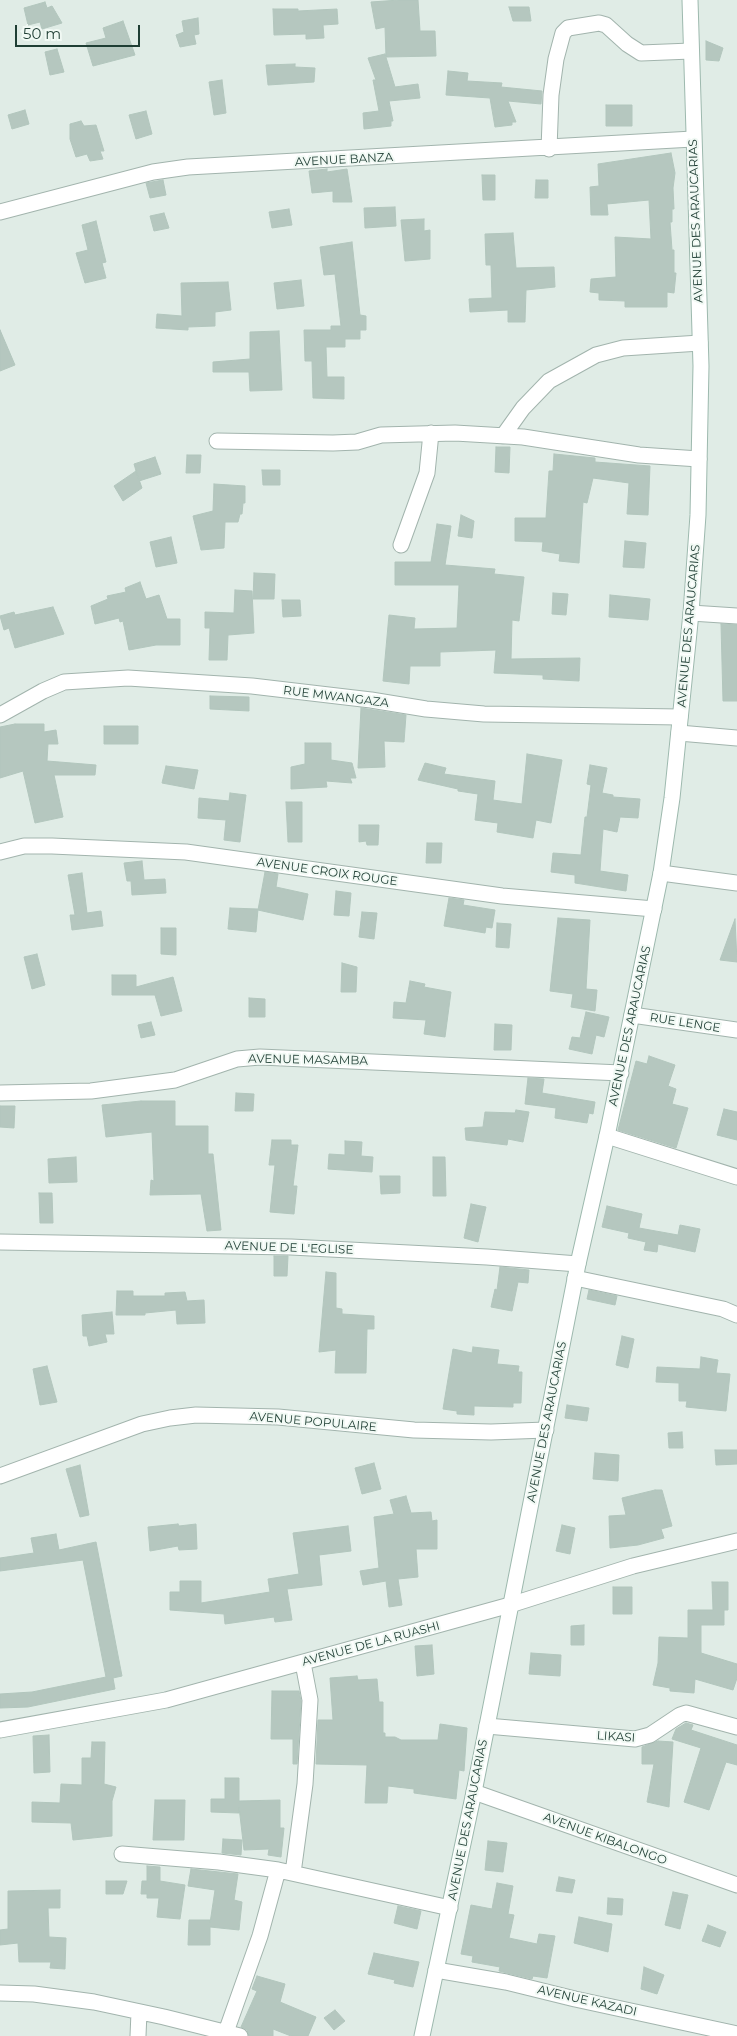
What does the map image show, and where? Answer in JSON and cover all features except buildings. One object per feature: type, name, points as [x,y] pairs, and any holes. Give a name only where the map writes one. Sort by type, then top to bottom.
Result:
[{"type":"street","name":"AVENUE DES ARAUCARIAS","points":[[422,2036],[474,1792],[576,1271],[607,1136],[654,909],[672,798],[691,613],[698,515],[700,343],[690,0]]},
{"type":"street","points":[[549,149],[551,95],[556,59],[563,33],[568,28],[599,23],[606,25],[627,44],[641,53],[691,51]]},
{"type":"street","name":"AVENUE BANZA","points":[[0,212],[153,172],[188,167],[549,149],[693,139]]},
{"type":"street","points":[[503,436],[523,408],[550,381],[596,355],[623,348],[700,343]]},
{"type":"street","points":[[401,545],[427,473],[431,433]]},
{"type":"street","points":[[217,441],[333,443],[357,442],[381,435],[431,433],[503,436],[639,454],[699,459]]},
{"type":"street","points":[[691,613],[737,616]]},
{"type":"street","name":"RUE MWANGAZA","points":[[0,715],[43,691],[64,682],[128,678],[252,686],[371,700],[426,710],[484,714],[680,717]]},
{"type":"street","points":[[678,733],[737,738]]},
{"type":"street","name":"AVENUE CROIX ROUGE","points":[[0,852],[24,846],[186,852],[502,896],[654,909]]},
{"type":"street","points":[[661,873],[737,883]]},
{"type":"street","name":"RUE LENGE","points":[[632,1015],[737,1030]]},
{"type":"street","name":"AVENUE MASAMBA","points":[[0,1093],[91,1091],[175,1080],[237,1059],[260,1057],[620,1073]]},
{"type":"street","points":[[607,1136],[737,1177]]},
{"type":"street","name":"AVENUE DE L'EGLISE","points":[[0,1242],[291,1247],[487,1257],[576,1271],[737,1315]]},
{"type":"street","name":"AVENUE POPULAIRE","points":[[0,1476],[142,1424],[170,1418],[196,1416],[278,1416],[414,1430],[491,1432],[546,1430]]},
{"type":"street","name":"AVENUE DE LA RUASHI","points":[[0,1730],[166,1700],[510,1606],[624,1568],[737,1541]]},
{"type":"street","points":[[293,1874],[305,1784],[310,1700],[303,1663]]},
{"type":"street","name":"LIKASI","points":[[487,1726],[635,1739],[650,1735],[686,1713],[737,1726]]},
{"type":"street","name":"AVENUE KIBALONGO","points":[[474,1792],[737,1885]]},
{"type":"street","points":[[122,1854],[219,1862],[278,1870],[450,1908]]},
{"type":"street","points":[[0,1993],[34,1994],[139,2012],[233,2034],[278,1870]]},
{"type":"street","name":"AVENUE KAZADI","points":[[436,1970],[506,1982],[737,2034]]},
{"type":"street","points":[[138,2036],[139,2012]]}]
